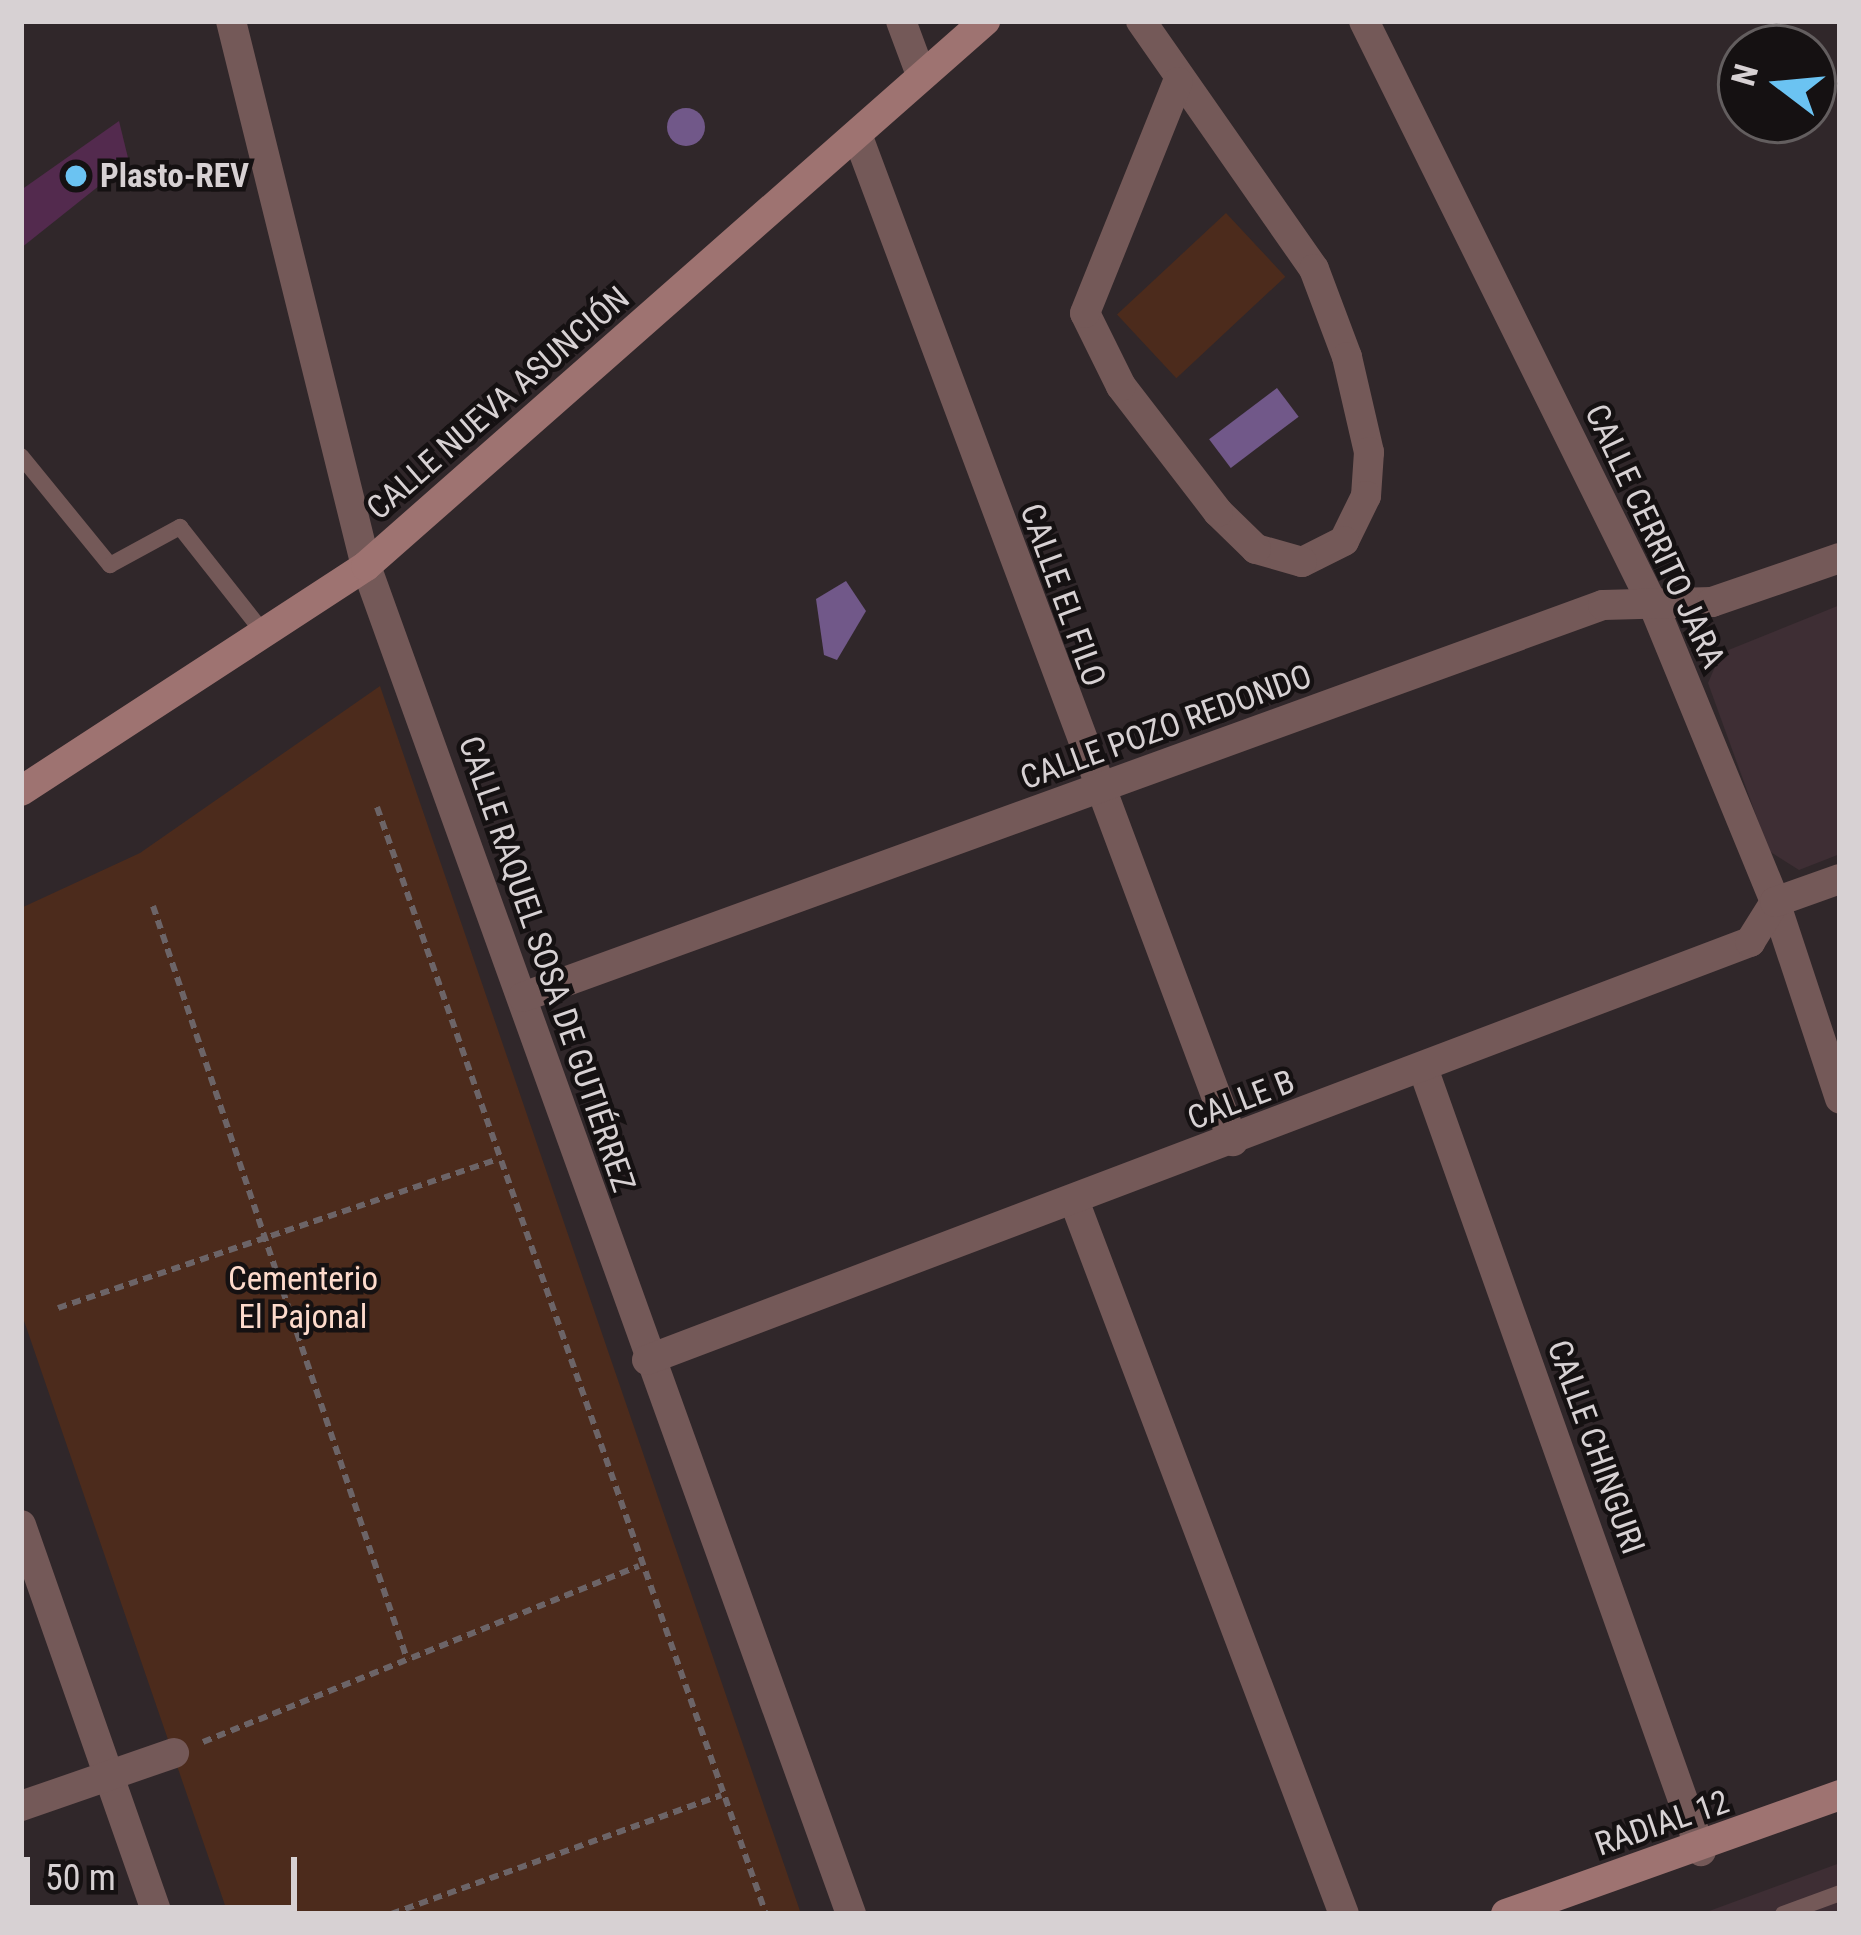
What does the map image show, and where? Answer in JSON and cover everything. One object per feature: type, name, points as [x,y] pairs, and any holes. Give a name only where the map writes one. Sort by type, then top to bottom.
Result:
[{"type":"street","name":"CALLE RAQUEL SOSA DE GUTIÉRREZ","points":[[231,21],[366,566],[523,997],[646,1360],[850,1914]]},
{"type":"street","points":[[902,21],[920,72]]},
{"type":"street","name":"CALLE NUEVA ASUNCIÓN","points":[[21,791],[366,566],[858,137],[920,72],[986,21]]},
{"type":"street","points":[[1142,21],[1178,82],[1315,269],[1346,357],[1370,452],[1366,496],[1344,542],[1303,562],[1256,549],[1218,512],[1121,386],[1085,313],[1178,82]]},
{"type":"street","name":"CALLE CERRITO JARA","points":[[1364,21],[1655,610],[1774,902],[1840,1099]]},
{"type":"street","name":"CALLE EL FILO","points":[[858,137],[1097,791],[1233,1141]]},
{"type":"street","name":"CALLE POZO REDONDO","points":[[523,997],[1603,605],[1655,610],[1840,558]]},
{"type":"street","points":[[1774,902],[1840,879]]},
{"type":"street","name":"CALLE B","points":[[646,1360],[1075,1203],[1750,942],[1774,902]]},
{"type":"street","name":"CALLE CHINGURI","points":[[1423,1068],[1701,1850]]},
{"type":"street","points":[[1075,1203],[1344,1914]]},
{"type":"street","points":[[21,1525],[157,1914]]},
{"type":"street","points":[[21,1806],[174,1753]]},
{"type":"street","name":"RADIAL 12","points":[[1506,1914],[1701,1850],[1840,1795]]},
{"type":"lane","points":[[21,456],[110,566],[179,527],[263,632]]},
{"type":"lane","points":[[1783,1914],[1840,1893]]},
{"type":"path","points":[[376,807],[639,1566],[766,1914]]},
{"type":"path","points":[[153,907],[407,1659]]},
{"type":"path","points":[[58,1308],[268,1244],[499,1159]]},
{"type":"path","points":[[174,1753],[639,1566]]},
{"type":"path","points":[[391,1914],[722,1794]]},
{"type":"shaded area","points":[[686,108],[700,113],[705,127],[700,141],[686,146],[672,141],[667,127],[672,113]]},
{"type":"shaded area","points":[[1277,388],[1299,417],[1231,468],[1209,439]]},
{"type":"shaded area","points":[[846,581],[866,611],[837,660],[824,655],[816,599]]},
{"type":"shaded area","points":[[1840,605],[1840,854],[1799,870],[1769,851],[1708,683],[1721,653]]},
{"type":"shaded area","points":[[1840,1863],[1840,1914],[1701,1914]]},
{"type":"green space","points":[[1226,213],[1285,277],[1176,378],[1117,315]]},
{"type":"green space","name":"Cementerio El Pajonal","points":[[380,686],[801,1914],[228,1914],[21,1312],[21,908],[140,853]]},
{"type":"building","name":"Plasto-REV","points":[[119,121],[129,162],[21,248],[21,190]]},
{"type":"place","name":"Plasto-REV","points":[[76,176]]}]
